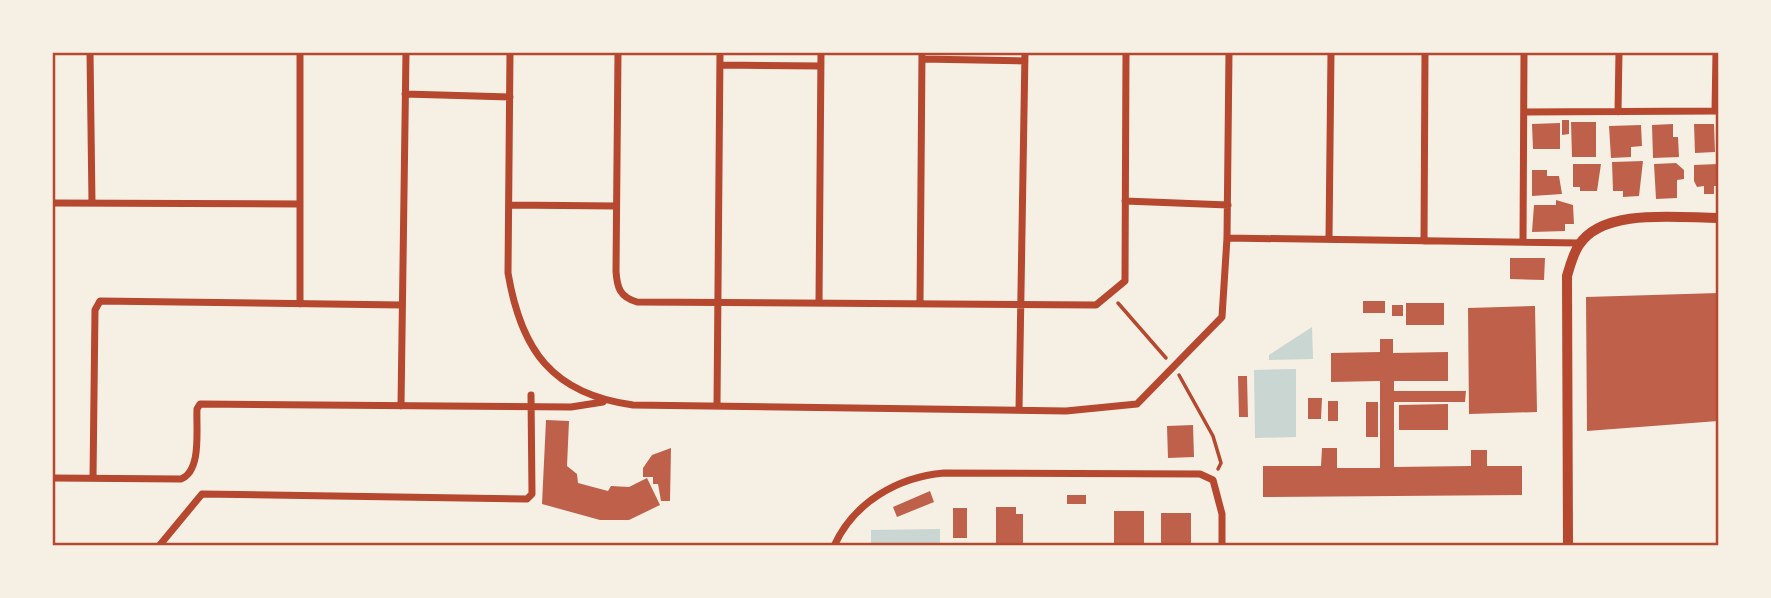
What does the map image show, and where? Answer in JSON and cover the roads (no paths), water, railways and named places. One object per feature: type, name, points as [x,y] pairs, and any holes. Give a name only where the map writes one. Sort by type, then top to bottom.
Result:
[{"type":"street","points":[[90,52],[92,203]]},
{"type":"street","points":[[300,52],[300,304]]},
{"type":"street","points":[[401,406],[405,52]]},
{"type":"street","points":[[510,52],[508,273],[524,335],[551,369],[586,395],[607,402]]},
{"type":"street","points":[[618,52],[615,271],[620,293],[637,302],[1096,305],[1125,281],[1126,52]]},
{"type":"street","points":[[717,406],[720,52]]},
{"type":"street","points":[[818,303],[821,52]]},
{"type":"street","points":[[52,478],[188,477],[194,466],[197,409],[200,404],[571,407],[607,402],[1066,411],[1137,404],[1222,317],[1228,205],[1229,52]]},
{"type":"street","points":[[1329,239],[1331,52]]},
{"type":"street","points":[[1424,241],[1425,52]]},
{"type":"street","points":[[1523,242],[1524,52]]},
{"type":"street","points":[[1618,112],[1619,52]]},
{"type":"street","points":[[1524,112],[1717,111],[1716,52]]},
{"type":"street","points":[[920,304],[922,56],[1025,57],[1019,410]]},
{"type":"street","points":[[720,65],[821,66]]},
{"type":"street","points":[[405,94],[510,97]]},
{"type":"street","points":[[1125,201],[1228,205]]},
{"type":"street","points":[[52,203],[300,204]]},
{"type":"street","points":[[509,205],[616,206]]},
{"type":"street","points":[[1227,238],[1580,243],[1616,221],[1637,218],[1718,218]]},
{"type":"street","points":[[1568,545],[1567,276],[1580,243]]},
{"type":"street","points":[[93,478],[95,310],[100,301],[402,305]]},
{"type":"street","points":[[159,545],[202,494],[527,499],[532,494],[531,395]]},
{"type":"street","points":[[834,545],[851,518],[872,498],[919,475],[1200,474],[1213,480],[1222,514],[1222,545]]}]
